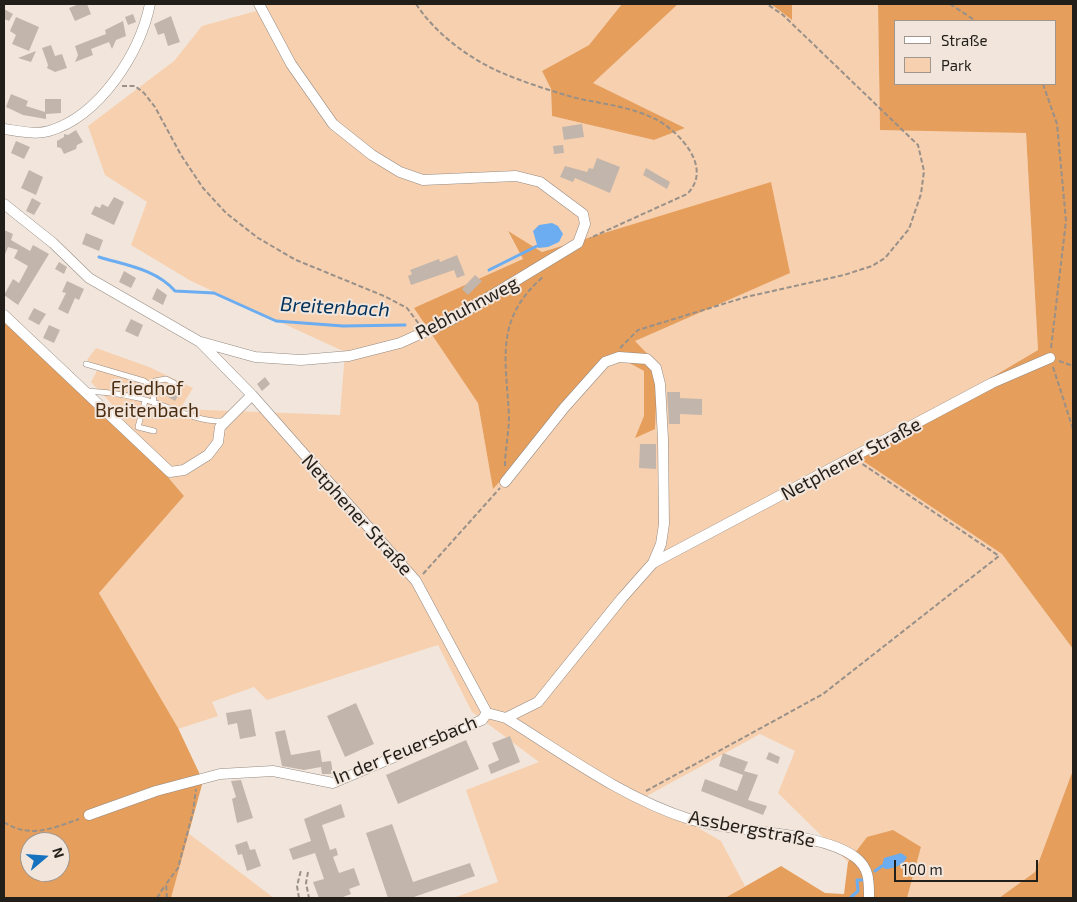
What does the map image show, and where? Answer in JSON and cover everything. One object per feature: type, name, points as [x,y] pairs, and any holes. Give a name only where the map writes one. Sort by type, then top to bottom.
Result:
[{"type":"street","points":[[4,128],[37,133],[49,131],[76,116],[95,102],[110,87],[133,53],[150,4]]},
{"type":"street","points":[[259,4],[291,64],[333,124],[372,155],[400,172],[423,180],[516,176],[540,182],[583,214],[586,224],[578,243]]},
{"type":"street","name":"Netphener Straße","points":[[4,204],[46,237],[88,278],[200,342],[252,395],[416,581],[487,713]]},
{"type":"street","name":"Rebhuhnweg","points":[[200,342],[255,357],[301,360],[349,356],[400,343],[451,320],[578,243]]},
{"type":"street","points":[[4,315],[170,472],[184,470],[208,455],[218,442],[220,427],[224,421],[252,395]]},
{"type":"street","name":"Netphener Straße","points":[[505,482],[564,408],[605,362],[619,357],[647,359],[656,368],[660,384],[663,439],[664,524],[661,544],[653,563],[622,598],[538,702],[506,718]]},
{"type":"street","name":"Netphener Straße","points":[[653,563],[992,384],[1050,358]]},
{"type":"street","points":[[487,713],[506,718]]},
{"type":"street","name":"In der Feuersbach","points":[[89,815],[122,802],[220,774],[273,770],[333,783],[482,720],[487,713]]},
{"type":"street","name":"Assbergstraße","points":[[506,718],[617,786],[661,808],[690,819],[746,831],[818,841],[856,858],[869,876],[869,898]]},
{"type":"lane","points":[[86,364],[152,386]]},
{"type":"lane","points":[[154,403],[152,386],[155,381],[161,379],[174,383]]},
{"type":"lane","points":[[84,391],[103,392],[154,403],[196,418],[224,421]]},
{"type":"lane","points":[[144,401],[138,427],[154,431]]},
{"type":"path","points":[[416,4],[437,30],[483,63],[502,73],[575,98],[612,105],[655,119],[681,139],[692,153],[696,164],[697,181],[687,194],[578,243]]},
{"type":"path","points":[[618,350],[638,330],[746,297],[814,283],[872,266],[885,258],[909,229],[921,194],[923,179],[922,154],[918,145],[795,27],[767,4]]},
{"type":"path","points":[[950,4],[974,20]]},
{"type":"path","points":[[1043,85],[1056,124],[1066,221],[1050,358],[1073,429]]},
{"type":"path","points":[[110,87],[135,86],[144,93],[203,188],[226,213],[258,238],[296,260],[384,296],[407,308],[426,332]]},
{"type":"path","points":[[416,581],[505,482],[505,452],[509,431],[504,349],[517,308],[528,290],[545,275]]},
{"type":"path","points":[[1050,358],[1073,366]]},
{"type":"path","points":[[637,796],[823,694],[999,556],[852,458]]},
{"type":"path","points":[[157,898],[178,868],[193,812],[196,780]]},
{"type":"path","points":[[4,822],[22,832],[34,832],[89,815]]},
{"type":"path","points":[[299,898],[298,886],[301,870]]},
{"type":"path","points":[[308,872],[306,883],[309,898]]},
{"type":"path","points":[[166,884],[166,898]]},
{"type":"green space","name":"Friedhof Breitenbach","points":[[253,4],[622,4],[589,45],[542,71],[551,89],[552,116],[654,140],[685,128],[592,83],[678,4],[771,4],[791,19],[792,4],[878,4],[880,129],[1026,133],[1038,350],[857,457],[1002,554],[1073,649],[1073,770],[1035,872],[999,898],[907,898],[921,847],[867,837],[848,862],[778,793],[795,751],[760,734],[645,797],[721,841],[745,886],[725,898],[453,898],[498,882],[466,790],[539,762],[472,712],[438,645],[267,700],[254,687],[212,702],[218,716],[178,729],[99,593],[184,496],[108,400],[91,382],[99,367],[87,360],[96,348],[149,367],[193,388],[180,409],[340,415],[345,352],[191,281],[131,245],[147,202],[105,175],[88,126],[174,61],[202,26],[256,11]],"holes":[[[771,183],[789,273],[634,341],[658,366],[655,429],[644,416],[644,371],[615,355],[493,488],[478,403],[523,259],[508,232],[542,252]]]},
{"type":"green space","points":[[188,833],[274,898],[171,898]]},
{"type":"shaded area","points":[[622,4],[678,4],[593,83],[685,128],[654,140],[552,116],[551,89],[542,71],[589,45]]},
{"type":"shaded area","points":[[771,4],[792,4],[792,20]]},
{"type":"shaded area","points":[[878,4],[1073,4],[1073,649],[1002,554],[857,457],[1038,350],[1026,133],[880,130]]},
{"type":"shaded area","points":[[771,182],[790,273],[635,341],[658,365],[655,429],[635,438],[644,416],[644,371],[615,355],[493,489],[478,403],[414,308],[523,259],[508,231],[542,252]]},
{"type":"shaded area","points":[[4,318],[163,471],[184,496],[99,593],[178,728],[203,781],[171,898],[4,898]]},
{"type":"shaded area","points":[[1073,770],[1073,898],[999,898],[1035,872]]},
{"type":"shaded area","points":[[893,830],[921,847],[907,898],[725,898],[781,866],[825,893],[844,894],[848,862],[867,837]]},
{"type":"water","points":[[552,223],[558,226],[563,234],[559,242],[548,247],[538,248],[533,231],[539,225]]},
{"type":"water","points":[[901,853],[907,857],[901,864],[888,869],[882,866],[884,858]]},
{"type":"building","points":[[79,4],[87,4],[91,14],[75,21],[69,8]]},
{"type":"building","points":[[4,9],[13,14],[9,21],[4,19]]},
{"type":"building","points":[[133,14],[136,22],[128,25],[125,17]]},
{"type":"building","points":[[171,16],[180,42],[168,46],[164,33],[158,35],[154,24]]},
{"type":"building","points":[[16,17],[39,27],[29,51],[12,44],[16,35],[10,31]]},
{"type":"building","points":[[123,21],[126,36],[116,40],[112,49],[109,42],[91,49],[93,55],[75,62],[78,55],[75,46],[106,34],[105,30]]},
{"type":"building","points":[[51,45],[55,56],[62,54],[67,68],[55,72],[47,68],[48,65],[42,48]]},
{"type":"building","points":[[36,51],[31,62],[18,58]]},
{"type":"building","points":[[11,94],[28,101],[26,106],[45,112],[45,99],[61,99],[61,113],[46,114],[46,119],[23,115],[6,107]]},
{"type":"building","points":[[582,124],[584,137],[564,140],[562,127]]},
{"type":"building","points":[[76,130],[83,142],[77,145],[76,149],[64,154],[61,148],[57,147],[57,141],[64,137],[64,134],[68,135]]},
{"type":"building","points":[[16,141],[30,147],[24,159],[11,153]]},
{"type":"building","points":[[563,145],[564,153],[554,154],[553,146]]},
{"type":"building","points":[[597,158],[620,167],[610,193],[575,178],[573,182],[560,177],[565,166],[587,172],[589,168],[593,169]]},
{"type":"building","points":[[646,168],[670,182],[667,189],[643,175]]},
{"type":"building","points":[[29,170],[43,177],[36,195],[21,188]]},
{"type":"building","points":[[114,197],[124,202],[114,225],[91,214],[95,206],[100,208],[102,204],[108,207]]},
{"type":"building","points":[[32,198],[41,203],[34,215],[26,211]]},
{"type":"building","points":[[4,230],[13,234],[11,240],[30,251],[33,245],[49,254],[18,305],[4,295],[13,279],[19,283],[28,266],[14,258],[18,250],[8,247],[4,257]]},
{"type":"building","points":[[86,233],[103,240],[99,251],[82,244]]},
{"type":"building","points":[[457,255],[465,275],[457,278],[454,270],[411,285],[408,276],[412,274],[410,270],[439,259],[440,262]]},
{"type":"building","points":[[59,262],[67,267],[64,274],[55,269]]},
{"type":"building","points":[[124,271],[136,278],[131,288],[119,282]]},
{"type":"building","points":[[475,275],[482,281],[468,295],[462,289]]},
{"type":"building","points":[[67,281],[84,289],[79,300],[75,298],[68,314],[58,309],[66,293],[62,292]]},
{"type":"building","points":[[157,288],[167,295],[163,305],[152,299]]},
{"type":"building","points":[[34,308],[46,314],[39,325],[28,319]]},
{"type":"building","points":[[131,319],[143,325],[138,337],[125,331]]},
{"type":"building","points":[[49,325],[60,330],[54,343],[43,338]]},
{"type":"building","points":[[265,377],[270,384],[262,391],[257,384]]},
{"type":"building","points":[[168,385],[181,391],[175,401],[163,394]]},
{"type":"building","points":[[667,392],[680,392],[680,398],[702,399],[702,415],[680,414],[680,424],[669,424]]},
{"type":"building","points":[[640,444],[656,444],[656,469],[639,468]]},
{"type":"building","points":[[356,703],[374,744],[345,757],[327,716]]},
{"type":"building","points":[[251,709],[256,736],[240,739],[237,723],[228,725],[226,713]]},
{"type":"building","points":[[285,730],[291,755],[320,750],[322,762],[331,761],[333,774],[322,774],[321,767],[304,770],[282,766],[275,732]]},
{"type":"building","points":[[510,736],[520,762],[491,774],[488,765],[499,760],[492,743]]},
{"type":"building","points":[[466,740],[479,769],[398,804],[386,775]]},
{"type":"building","points":[[769,752],[780,757],[778,764],[766,759]]},
{"type":"building","points":[[723,753],[748,762],[744,771],[758,775],[748,800],[767,806],[763,815],[701,791],[705,779],[737,791],[743,775],[719,766]]},
{"type":"building","points":[[241,780],[253,818],[237,823],[232,799],[236,797],[231,781]]},
{"type":"building","points":[[341,804],[345,817],[322,825],[330,850],[336,848],[338,855],[333,857],[339,873],[354,868],[360,885],[349,889],[351,894],[343,897],[319,898],[313,882],[324,879],[315,853],[293,860],[289,849],[311,841],[304,819]]},
{"type":"building","points":[[392,824],[413,882],[470,863],[475,876],[411,898],[388,898],[366,833]]},
{"type":"building","points":[[247,841],[250,850],[255,849],[261,866],[247,871],[242,854],[238,855],[235,845]]},
{"type":"waterway","name":"Breitenbach","points":[[489,270],[537,246]]},
{"type":"waterway","name":"Breitenbach","points":[[99,257],[129,265],[149,273],[159,278],[175,291],[214,293],[276,321],[343,326],[405,325]]},
{"type":"waterway","points":[[875,871],[882,866]]},
{"type":"waterway","points":[[850,898],[858,891],[857,880],[863,880]]}]
